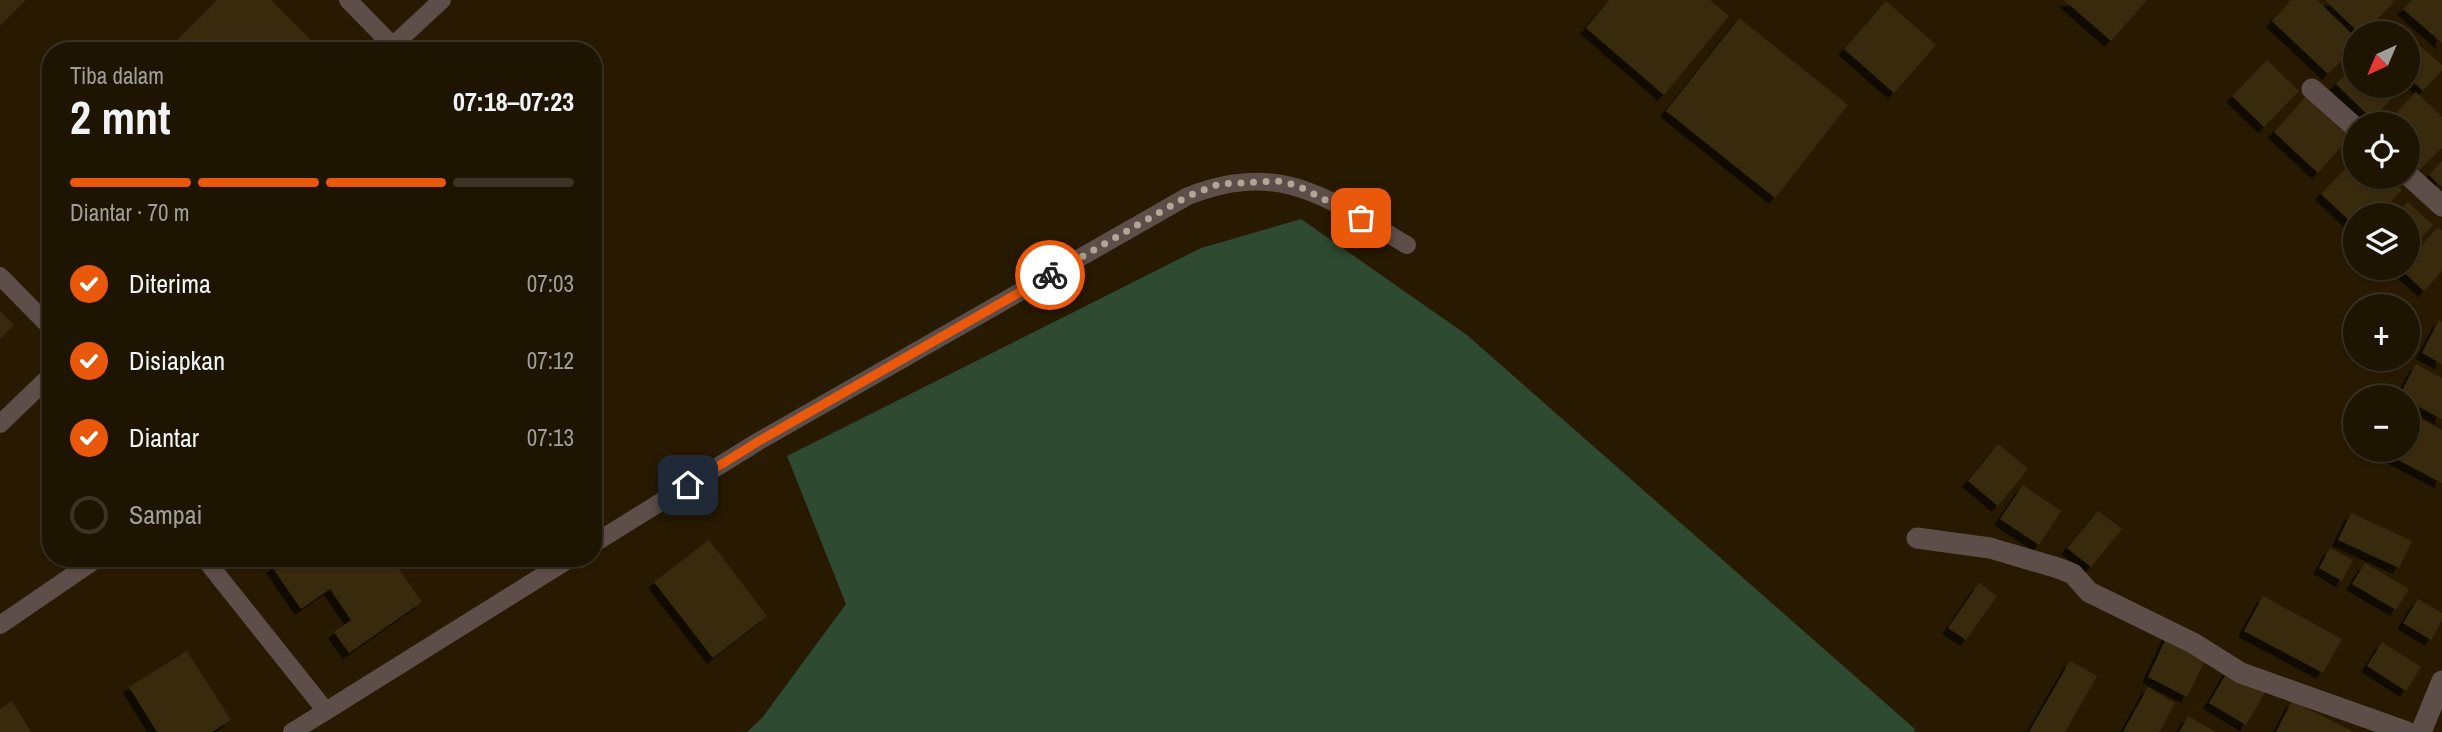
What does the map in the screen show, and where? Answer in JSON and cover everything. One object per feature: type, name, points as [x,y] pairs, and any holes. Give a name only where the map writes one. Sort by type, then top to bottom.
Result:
[{"type":"street","points":[[2312,89],[2343,116]]},
{"type":"street","points":[[2420,186],[2442,206]]},
{"type":"street","points":[[1917,538],[1990,548],[2058,568],[2073,574],[2089,592],[2193,643],[2241,673],[2407,732]]},
{"type":"street","points":[[2421,732],[2442,681]]},
{"type":"lane","points":[[348,0],[384,42]]},
{"type":"lane","points":[[396,42],[442,0]]},
{"type":"lane","points":[[602,538],[759,441],[1188,196],[1219,184],[1278,181],[1296,185],[1338,204],[1407,245]]},
{"type":"lane","points":[[0,276],[42,319]]},
{"type":"lane","points":[[0,424],[42,384]]},
{"type":"lane","points":[[0,625],[85,567]]},
{"type":"lane","points":[[211,567],[326,711]]},
{"type":"lane","points":[[292,732],[557,567]]},
{"type":"green space","points":[[1301,219],[1467,335],[1915,729],[1914,732],[747,732],[762,718],[846,604],[787,456],[1201,248]]},
{"type":"building","points":[[0,0],[26,0],[0,26]]},
{"type":"building","points":[[217,0],[271,0],[310,39],[307,42],[175,42]]},
{"type":"building","points":[[1609,0],[1710,0],[1729,16],[1664,95],[1586,28]]},
{"type":"building","points":[[2064,0],[2147,0],[2111,41]]},
{"type":"building","points":[[2291,0],[2317,0],[2343,25],[2343,59],[2328,74],[2272,21]]},
{"type":"building","points":[[2325,0],[2394,2],[2376,21],[2347,21]]},
{"type":"building","points":[[2412,0],[2442,0],[2442,43],[2420,21],[2403,9]]},
{"type":"building","points":[[1886,1],[1936,45],[1894,93],[1844,49]]},
{"type":"building","points":[[1739,18],[1848,105],[1775,198],[1666,111]]},
{"type":"building","points":[[2420,46],[2442,65],[2442,70],[2423,91],[2420,88]]},
{"type":"building","points":[[2267,60],[2299,91],[2264,127],[2232,96]]},
{"type":"building","points":[[2343,77],[2343,91],[2336,84]]},
{"type":"building","points":[[2420,96],[2442,117],[2442,148],[2420,169],[2420,112],[2397,112],[2410,98],[2420,98]]},
{"type":"building","points":[[2305,97],[2343,131],[2343,145],[2318,173],[2274,132]]},
{"type":"building","points":[[2350,98],[2392,98],[2379,112],[2365,112]]},
{"type":"building","points":[[2442,161],[2442,187],[2429,175]]},
{"type":"building","points":[[2343,171],[2343,189],[2402,190],[2390,203],[2343,203],[2343,215],[2321,194]]},
{"type":"building","points":[[2420,213],[2433,225],[2420,239]]},
{"type":"building","points":[[2438,227],[2442,231],[2442,271],[2424,291],[2412,280],[2420,280],[2420,247]]},
{"type":"building","points":[[0,311],[14,325],[0,339]]},
{"type":"building","points":[[2439,320],[2442,322],[2442,364],[2422,353]]},
{"type":"building","points":[[2420,366],[2442,378],[2442,419],[2420,407],[2420,385],[2405,385],[2412,371],[2420,371]]},
{"type":"building","points":[[2420,418],[2442,430],[2442,483],[2402,462],[2420,462]]},
{"type":"building","points":[[1998,444],[2028,469],[1998,506],[1968,481]]},
{"type":"building","points":[[2023,485],[2061,511],[2039,545],[2000,519]]},
{"type":"building","points":[[2098,511],[2122,529],[2091,567],[2067,548]]},
{"type":"building","points":[[2351,513],[2412,541],[2399,568],[2338,540]]},
{"type":"building","points":[[709,540],[767,616],[713,658],[654,582]]},
{"type":"building","points":[[2330,548],[2353,560],[2342,581],[2319,568]]},
{"type":"building","points":[[2365,563],[2409,589],[2396,610],[2352,584]]},
{"type":"building","points":[[272,567],[397,567],[422,602],[349,653],[334,632],[351,620],[330,589],[301,609]]},
{"type":"building","points":[[1979,583],[1997,596],[1966,640],[1948,628]]},
{"type":"building","points":[[2263,596],[2342,639],[2323,673],[2244,631]]},
{"type":"building","points":[[2418,599],[2442,613],[2442,620],[2431,640],[2403,623]]},
{"type":"building","points":[[2168,634],[2208,654],[2187,697],[2148,677]]},
{"type":"building","points":[[2382,642],[2421,667],[2406,691],[2367,666]]},
{"type":"building","points":[[187,651],[231,720],[212,732],[157,732],[129,687]]},
{"type":"building","points":[[2070,661],[2097,676],[2065,732],[2029,732]]},
{"type":"building","points":[[2230,667],[2267,689],[2246,725],[2209,703]]},
{"type":"building","points":[[2148,687],[2175,703],[2159,732],[2123,732]]},
{"type":"building","points":[[12,701],[31,732],[0,732],[0,709]]},
{"type":"building","points":[[2292,701],[2354,732],[2276,732]]},
{"type":"building","points":[[2188,716],[2216,732],[2179,732]]},
{"type":"way so far","points":[[1050,275],[1188,196],[1219,184],[1278,181],[1296,185],[1361,218]]},
{"type":"route","points":[[688,485],[759,441],[1050,275]]}]
